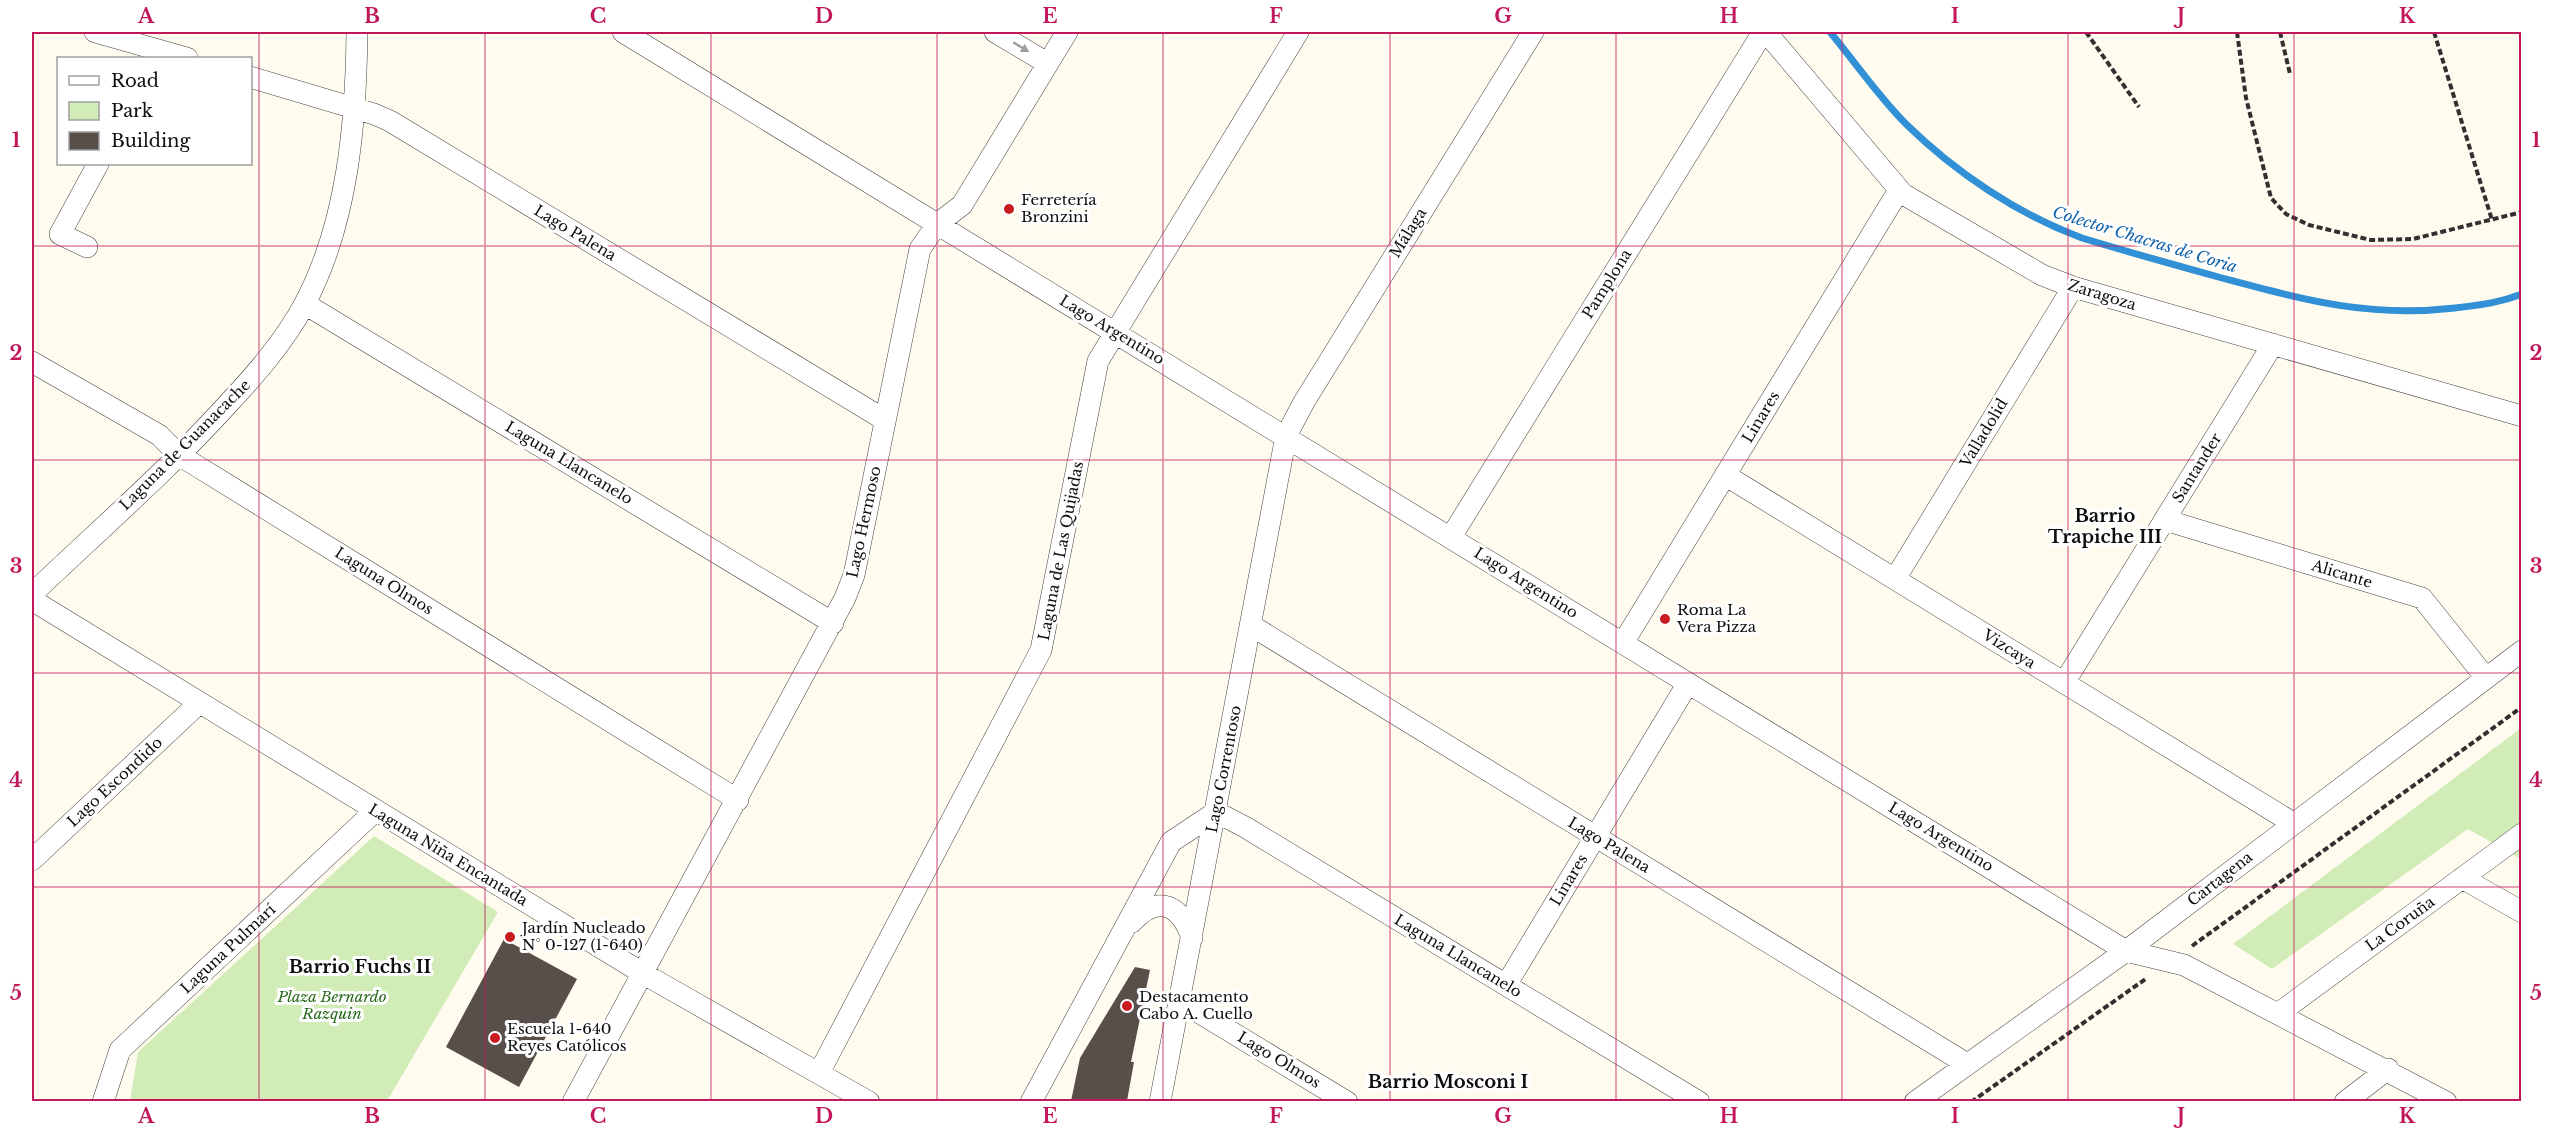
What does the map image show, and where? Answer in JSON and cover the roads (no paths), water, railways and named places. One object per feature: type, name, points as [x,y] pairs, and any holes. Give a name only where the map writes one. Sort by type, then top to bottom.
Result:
[{"type":"street","points":[[95,32],[157,54],[180,57]]},
{"type":"street","name":"Laguna de Guanacache","points":[[32,594],[179,455],[247,383],[294,323],[305,304],[338,213],[353,108],[357,32]]},
{"type":"street","name":"Lago Argentino","points":[[622,32],[2126,951],[2184,965],[2446,1101]]},
{"type":"street","points":[[995,32],[1047,63]]},
{"type":"street","name":"Lago Hermoso","points":[[573,1101],[833,623],[854,575],[920,249],[937,224],[962,205],[1067,32]]},
{"type":"street","name":"Laguna de Las Quijadas","points":[[819,1073],[1041,650],[1098,361],[1114,331],[1298,32]]},
{"type":"street","name":"Málaga","points":[[1286,436],[1304,402],[1533,32]]},
{"type":"street","name":"Zaragoza","points":[[1765,32],[1899,190],[2032,270],[2073,287],[2522,416]]},
{"type":"street","name":"Pamplona","points":[[1451,537],[1765,32]]},
{"type":"street","name":"Lago Palena","points":[[252,78],[390,121],[885,420]]},
{"type":"street","points":[[87,247],[60,234],[97,165]]},
{"type":"street","name":"Linares","points":[[1623,643],[1899,190]]},
{"type":"street","name":"Valladolid","points":[[1895,579],[2073,287]]},
{"type":"street","name":"Laguna Llancanelo","points":[[305,304],[833,623]]},
{"type":"street","name":"Santander","points":[[2064,683],[2273,344]]},
{"type":"street","name":"Laguna Olmos","points":[[32,362],[159,435],[179,455],[738,800]]},
{"type":"street","name":"Lago Correntoso","points":[[1160,1101],[1252,626],[1286,436]]},
{"type":"street","name":"Vizcaya","points":[[1725,475],[2293,823]]},
{"type":"street","name":"Alicante","points":[[2165,520],[2422,598],[2486,678]]},
{"type":"street","name":"Laguna Niña Encantada","points":[[32,600],[198,704],[644,974],[869,1101]]},
{"type":"street","name":"Lago Palena","points":[[1252,626],[1967,1064]]},
{"type":"street","name":"Cartagena","points":[[1915,1101],[2126,951],[2522,651]]},
{"type":"street","name":"Linares","points":[[1506,985],[1688,683]]},
{"type":"street","name":"Lago Escondido","points":[[32,860],[198,704]]},
{"type":"street","name":"Laguna Pulmarí","points":[[103,1101],[120,1050],[375,812]]},
{"type":"street","points":[[1031,1101],[1172,842],[1216,812]]},
{"type":"street","name":"Laguna Llancanelo","points":[[1216,812],[1245,827],[1699,1101]]},
{"type":"street","name":"La Coruña","points":[[2279,1013],[2522,834]]},
{"type":"street","points":[[2462,878],[2522,912]]},
{"type":"street","points":[[1122,933],[1147,908],[1167,906],[1185,921],[1192,938]]},
{"type":"street","name":"Lago Olmos","points":[[1180,1001],[1347,1101]]},
{"type":"street","points":[[2345,1101],[2388,1069]]},
{"type":"waterway","name":"Colector Chacras de Coria","points":[[1830,32],[1896,113],[1945,159],[2011,204],[2082,238],[2281,293],[2365,309],[2394,311],[2455,308],[2497,302],[2522,294]]},
{"type":"place","name":"Ferretería Bronzini","points":[[1009,209]]},
{"type":"place","name":"Roma La Vera Pizza","points":[[1665,619]]},
{"type":"place","name":"Jardín Nucleado N° 0-127 (1-640)","points":[[510,937]]},
{"type":"place","name":"Destacamento Cabo A. Cuello","points":[[1127,1006]]},
{"type":"place","name":"Escuela 1-640 Reyes Católicos","points":[[495,1038]]},
{"type":"district","name":"Barrio Trapiche III","points":[[2105,526]]},
{"type":"district","name":"Barrio Fuchs II","points":[[360,967]]},
{"type":"district","name":"Barrio Mosconi I","points":[[1448,1082]]},
{"type":"park label","name":"Plaza Bernardo Razquin","points":[[332,1006]]}]
